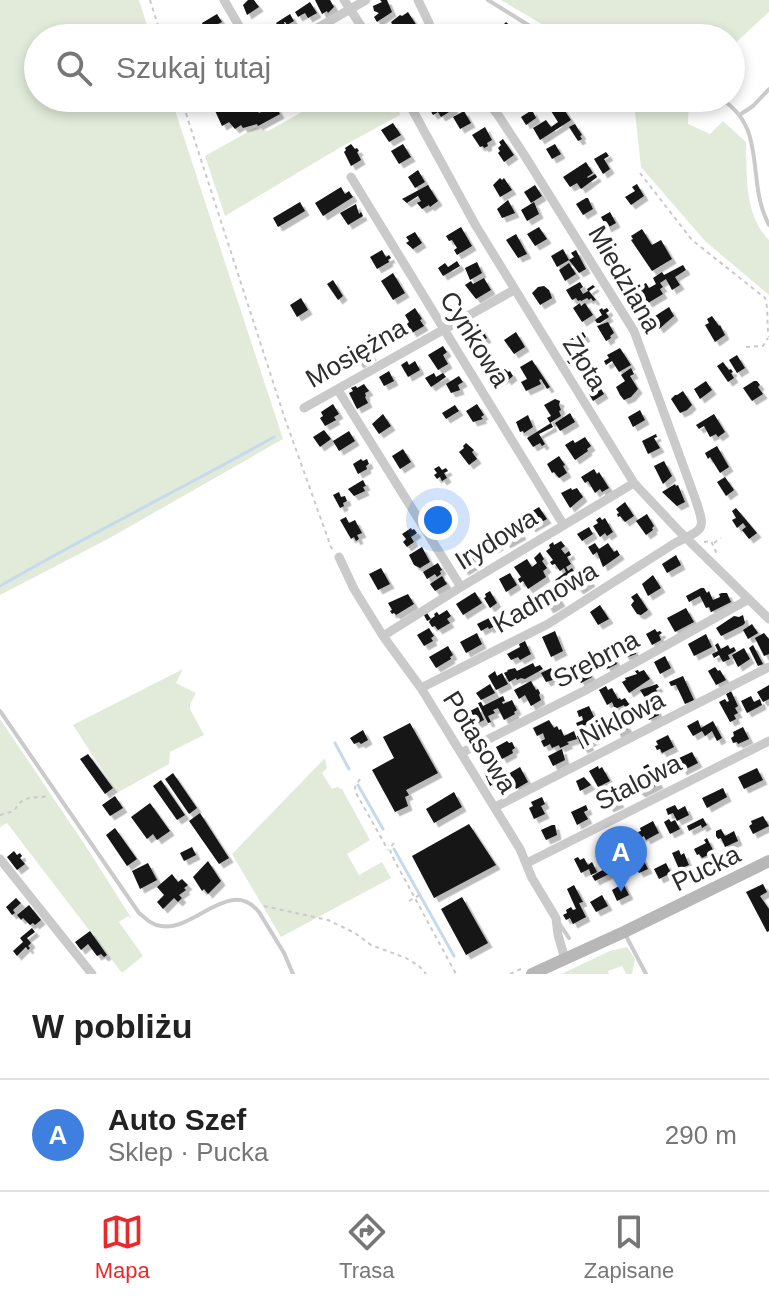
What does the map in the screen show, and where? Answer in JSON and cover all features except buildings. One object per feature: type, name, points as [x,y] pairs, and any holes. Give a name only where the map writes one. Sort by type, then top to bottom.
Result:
[{"type":"street","points":[[224,0],[238,24]]},
{"type":"street","points":[[319,24],[346,4],[366,0]]},
{"type":"street","points":[[418,0],[429,24]]},
{"type":"street","points":[[346,4],[360,24]]},
{"type":"street","name":"Złota","points":[[413,112],[514,290],[634,483],[769,619]]},
{"type":"street","name":"Miedziana","points":[[496,112],[634,331],[700,514],[701,528],[687,538]]},
{"type":"street","name":"Cynkowa","points":[[351,177],[563,524]]},
{"type":"street","name":"Mosiężna","points":[[304,408],[514,290]]},
{"type":"street","points":[[338,390],[461,587]]},
{"type":"street","name":"Irydowa","points":[[383,636],[634,483]]},
{"type":"street","name":"Kadmowa","points":[[421,688],[548,624],[687,538]]},
{"type":"street","name":"Potasowa","points":[[339,557],[354,589],[421,688],[527,863],[532,878],[556,918],[565,959]]},
{"type":"street","name":"Srebrna","points":[[461,753],[586,690],[749,599]]},
{"type":"street","name":"Niklowa","points":[[495,807],[769,667]]},
{"type":"street","name":"Stalowa","points":[[527,863],[769,741]]},
{"type":"street","points":[[0,859],[92,974]]},
{"type":"street","name":"Pucka","points":[[532,974],[769,861]]},
{"type":"lane","points":[[488,0],[527,24]]},
{"type":"lane","points":[[745,111],[769,89]]},
{"type":"lane","points":[[744,112],[741,114],[749,128],[759,204],[769,225]]},
{"type":"lane","points":[[0,711],[139,913],[156,925],[171,926],[232,899],[244,900],[254,906],[284,953],[293,974]]},
{"type":"lane","points":[[556,918],[569,938]]},
{"type":"lane","points":[[624,932],[646,974]]},
{"type":"path","points":[[150,0],[158,24]]},
{"type":"path","points":[[186,112],[316,510],[331,547],[339,557]]},
{"type":"path","points":[[640,173],[692,240],[765,298],[769,306],[769,337],[763,346],[746,347]]},
{"type":"path","points":[[713,544],[721,538]]},
{"type":"path","points":[[704,548],[703,543],[709,540],[718,554]]},
{"type":"path","points":[[360,779],[355,787],[356,793],[456,974]]},
{"type":"path","points":[[0,815],[14,811],[25,798],[57,793]]},
{"type":"path","points":[[391,854],[390,848],[394,843]]},
{"type":"path","points":[[409,901],[423,893]]},
{"type":"path","points":[[254,906],[269,905],[328,920],[371,945],[406,958],[426,974]]},
{"type":"green space","points":[[0,0],[139,0],[147,24],[24,24],[24,112],[176,112],[283,439],[108,539],[0,595]]},
{"type":"green space","points":[[501,0],[769,0],[769,12],[745,34],[745,24],[542,24]]},
{"type":"green space","points":[[302,112],[399,112],[400,115],[225,216],[205,156],[255,128],[268,131]]},
{"type":"green space","points":[[635,112],[688,112],[688,124],[710,134],[723,121],[746,142],[751,207],[769,240],[769,295],[705,241],[641,167]]},
{"type":"green space","points":[[183,669],[176,683],[196,693],[190,709],[204,735],[170,752],[169,764],[117,793],[73,725]]},
{"type":"green space","points":[[0,719],[132,919],[128,916],[119,922],[143,956],[122,973],[7,823],[0,827]]},
{"type":"green space","points":[[325,758],[327,768],[322,773],[332,789],[342,789],[370,840],[347,854],[359,875],[382,862],[391,878],[281,937],[232,854]]},
{"type":"green space","points":[[627,947],[635,959],[632,974],[626,974],[622,966],[608,971],[609,974],[561,974],[610,951]]},
{"type":"waterway","points":[[0,586],[274,437]]},
{"type":"waterway","points":[[335,743],[349,769]]},
{"type":"waterway","points":[[358,785],[383,829]]},
{"type":"waterway","points":[[394,849],[454,956]]},
{"type":"place","name":"Auto Szef","points":[[621,892]]}]
